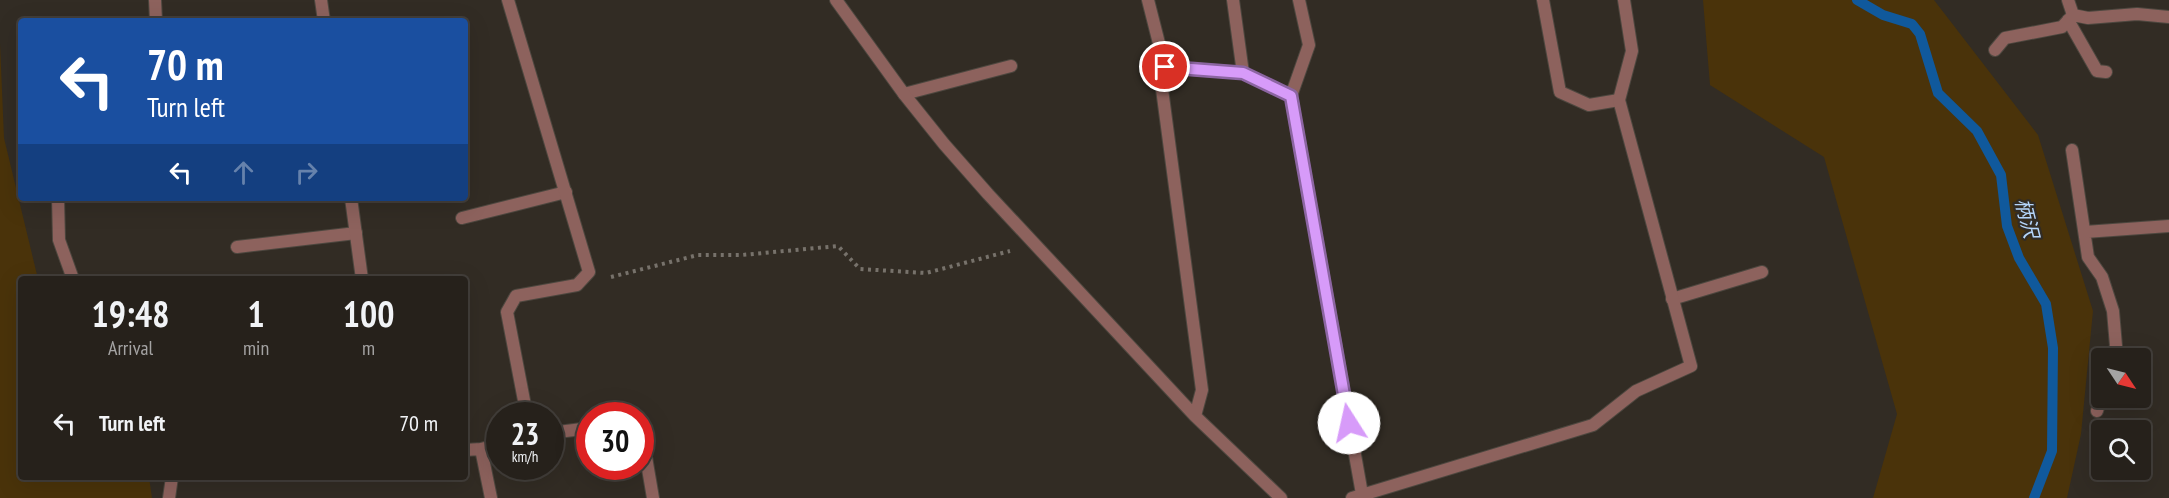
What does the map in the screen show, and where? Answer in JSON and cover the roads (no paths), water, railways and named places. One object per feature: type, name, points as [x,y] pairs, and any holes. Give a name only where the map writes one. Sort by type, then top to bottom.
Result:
[{"type":"street","points":[[154,0],[156,18]]},
{"type":"street","points":[[321,0],[324,18]]},
{"type":"street","points":[[508,0],[589,272],[577,285],[516,296],[507,312],[524,402]]},
{"type":"street","points":[[836,0],[904,94],[944,144],[1195,416],[1281,498]]},
{"type":"street","points":[[1148,0],[1165,67],[1162,89],[1202,390],[1195,416]]},
{"type":"street","points":[[1233,0],[1243,73]]},
{"type":"street","points":[[1299,0],[1309,45],[1291,96],[1357,496],[1593,425],[1636,391],[1691,366],[1619,100],[1632,51],[1624,0]]},
{"type":"street","points":[[1543,0],[1560,92],[1589,105],[1619,100]]},
{"type":"street","points":[[2068,0],[2071,17],[2097,71],[2106,72]]},
{"type":"street","points":[[2071,17],[2137,14],[2169,16]]},
{"type":"street","points":[[1995,50],[2005,38],[2062,27],[2071,17]]},
{"type":"street","points":[[904,94],[1011,66]]},
{"type":"street","points":[[1165,67],[1243,73],[1291,96]]},
{"type":"street","points":[[2072,150],[2088,257],[2102,277],[2113,311],[2115,348]]},
{"type":"street","points":[[462,218],[566,192]]},
{"type":"street","points":[[58,201],[59,240],[72,276]]},
{"type":"street","points":[[351,201],[362,276]]},
{"type":"street","points":[[2085,232],[2169,226]]},
{"type":"street","points":[[237,247],[356,233]]},
{"type":"street","points":[[1671,299],[1762,272]]},
{"type":"street","points":[[468,450],[486,448]]},
{"type":"street","points":[[481,449],[491,498]]},
{"type":"street","points":[[169,498],[172,480]]},
{"type":"street","points":[[650,480],[653,498]]},
{"type":"waterway","name":"柄沢","points":[[1857,0],[1883,15],[1912,24],[1920,34],[1938,93],[1977,131],[2001,175],[2007,226],[2019,258],[2046,304],[2053,348],[2052,451],[2034,498]]}]
